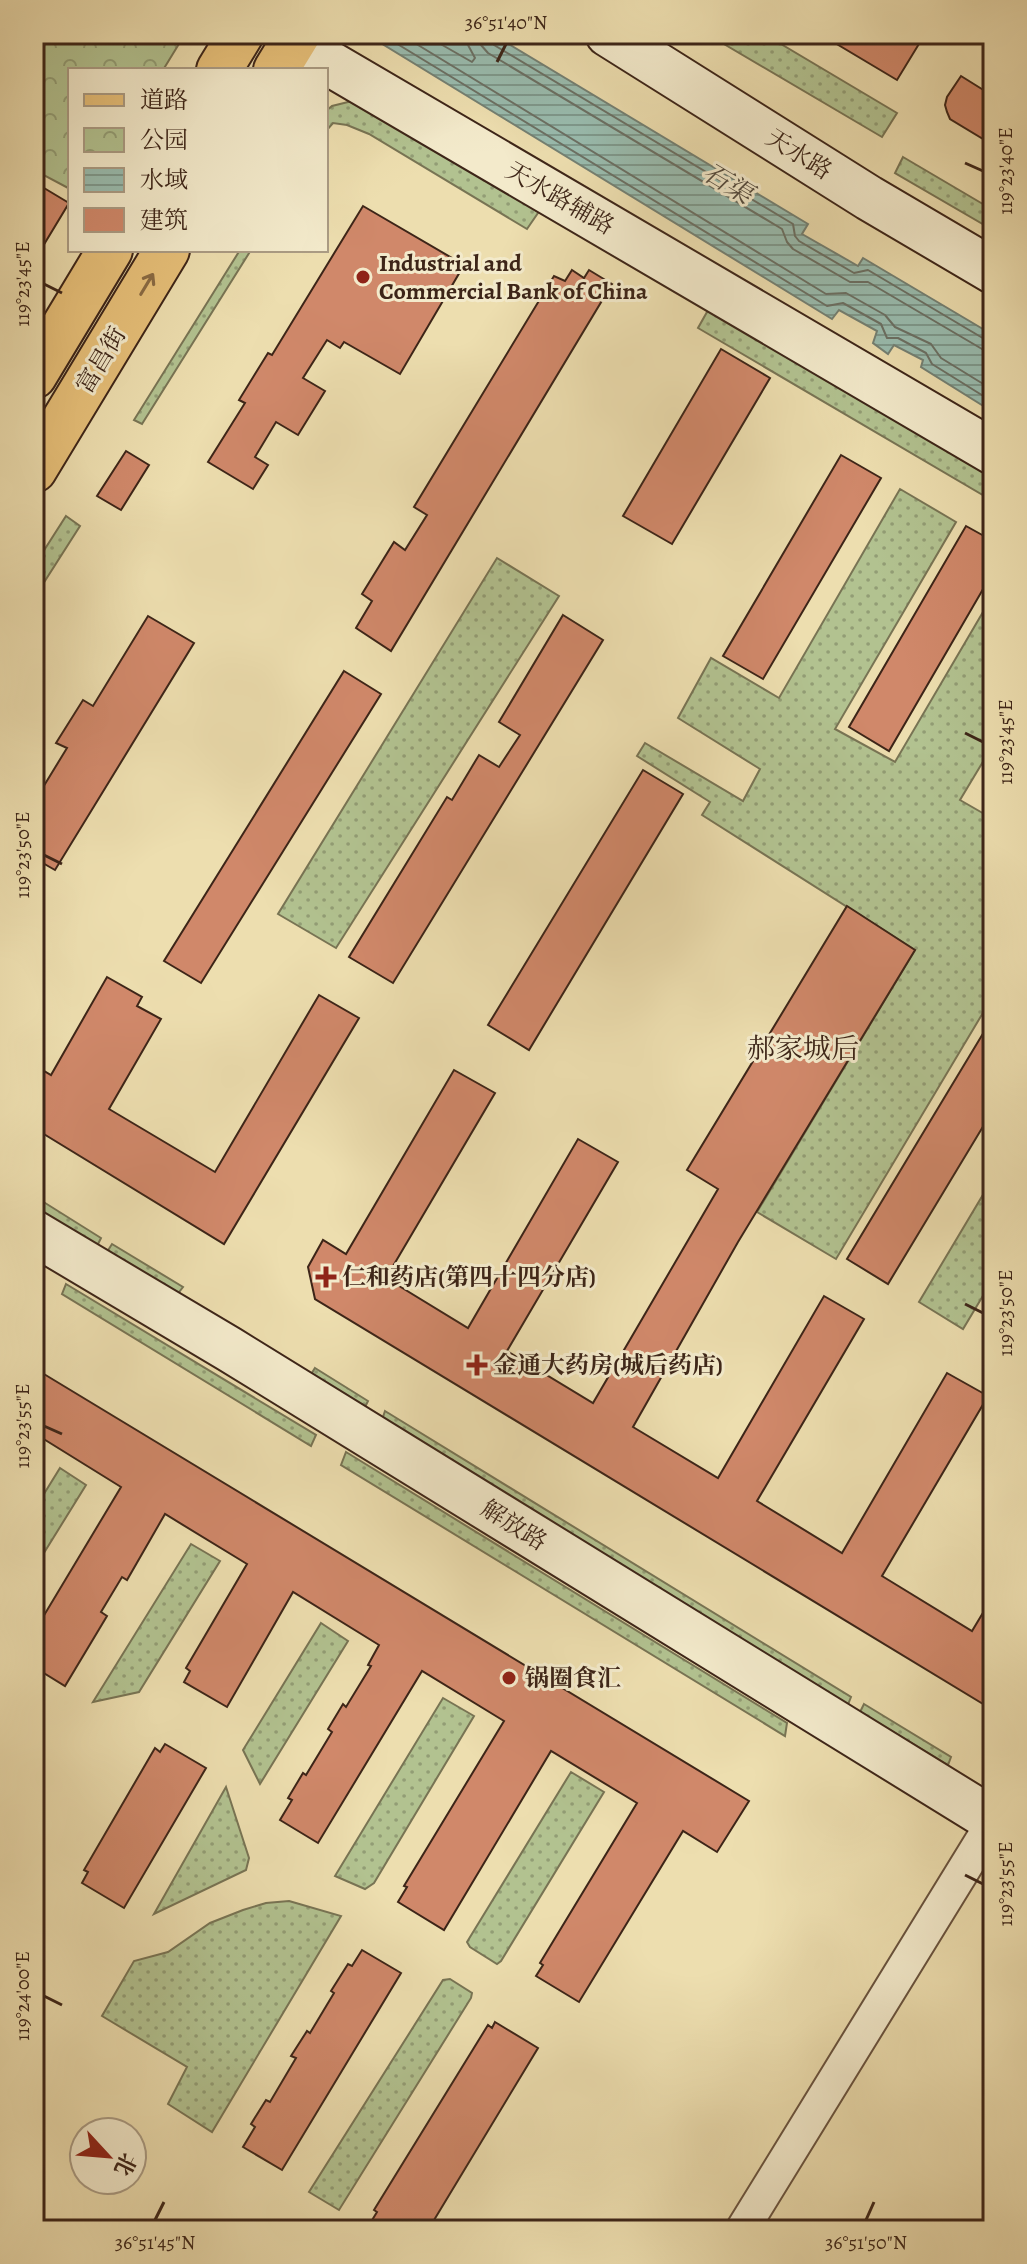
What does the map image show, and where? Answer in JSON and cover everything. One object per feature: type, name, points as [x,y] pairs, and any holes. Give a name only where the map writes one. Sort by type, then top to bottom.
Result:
[{"type":"main road","points":[[220,68],[241,34]]},
{"type":"main road","name":"富昌街","points":[[34,376],[109,252]]},
{"type":"main road","name":"富昌街","points":[[34,470],[166,252]]},
{"type":"street","name":"天水路","points":[[608,34],[869,198],[993,271]]},
{"type":"street","name":"天水路辅路","points":[[289,49],[322,68]]},
{"type":"street","name":"天水路辅路","points":[[328,71],[993,452]]},
{"type":"street","name":"解放路","points":[[34,1233],[229,1349],[993,1821]]},
{"type":"street","points":[[742,2230],[993,1821]]},
{"type":"green space","points":[[34,34],[185,34],[164,68],[68,68],[68,188],[34,170]]},
{"type":"green space","points":[[707,34],[764,34],[897,113],[882,137]]},
{"type":"green space","points":[[356,100],[540,210],[527,229],[369,134],[333,123],[328,129],[328,109]]},
{"type":"green space","points":[[903,157],[993,210],[993,230],[895,173]]},
{"type":"green space","points":[[239,252],[250,252],[142,424],[134,420]]},
{"type":"green space","points":[[711,305],[993,473],[993,501],[698,328]]},
{"type":"green space","points":[[900,489],[956,522],[835,729],[895,762],[993,595],[993,745],[960,800],[993,819],[993,996],[836,1259],[757,1212],[915,950],[702,815],[710,802],[637,756],[645,743],[743,801],[760,769],[678,718],[711,658],[779,698]]},
{"type":"green space","points":[[66,516],[80,526],[34,598],[34,566]]},
{"type":"green space","points":[[497,558],[559,596],[336,948],[278,914]]},
{"type":"green space","points":[[993,1178],[993,1279],[963,1329],[919,1302]]},
{"type":"green space","points":[[34,1196],[101,1238],[96,1248],[34,1210]]},
{"type":"green space","points":[[112,1244],[183,1287],[176,1296],[107,1252]]},
{"type":"green space","points":[[66,1284],[316,1435],[311,1446],[62,1294]]},
{"type":"green space","points":[[315,1368],[368,1401],[364,1409],[310,1376]]},
{"type":"green space","points":[[385,1411],[851,1697],[847,1707],[382,1420]]},
{"type":"green space","points":[[346,1452],[787,1723],[785,1736],[341,1465]]},
{"type":"green space","points":[[60,1468],[86,1485],[34,1569],[34,1510]]},
{"type":"green space","points":[[191,1544],[220,1561],[139,1692],[93,1702]]},
{"type":"green space","points":[[321,1623],[348,1641],[260,1784],[243,1750]]},
{"type":"green space","points":[[443,1698],[474,1716],[374,1883],[365,1889],[335,1876]]},
{"type":"green space","points":[[864,1704],[951,1757],[948,1765],[860,1712]]},
{"type":"green space","points":[[571,1772],[604,1792],[497,1964],[467,1942]]},
{"type":"green space","points":[[226,1787],[249,1858],[246,1870],[154,1914]]},
{"type":"green space","points":[[289,1901],[341,1916],[212,2132],[168,2104],[187,2067],[102,2016],[134,1961],[168,1952],[210,1923],[243,1910],[266,1903]]},
{"type":"green space","points":[[450,1979],[472,1993],[471,1998],[339,2210],[309,2192],[443,1980]]},
{"type":"water","name":"石渠","points":[[366,34],[492,34],[808,224],[802,234],[858,266],[863,258],[993,335],[993,412],[921,367],[923,360],[894,345],[888,354],[873,343],[877,331],[839,310],[832,319]]},
{"type":"building","points":[[820,34],[925,34],[897,80]]},
{"type":"building","points":[[961,76],[993,96],[993,145],[950,119],[945,105],[947,97]]},
{"type":"building","points":[[34,182],[68,205],[34,261]]},
{"type":"building","points":[[363,206],[464,265],[400,374],[344,342],[340,348],[327,340],[303,378],[325,391],[298,435],[276,422],[255,457],[268,465],[253,489],[208,462],[245,403],[239,400],[268,353],[272,355]]},
{"type":"building","points":[[572,270],[584,278],[589,270],[612,284],[391,651],[356,628],[372,601],[362,594],[394,542],[405,550],[427,515],[414,507],[554,276],[565,281]]},
{"type":"building","points":[[721,349],[770,378],[672,544],[623,516]]},
{"type":"building","points":[[126,451],[149,465],[121,510],[97,496]]},
{"type":"building","points":[[841,455],[881,478],[763,679],[723,656]]},
{"type":"building","points":[[966,526],[993,541],[993,572],[889,751],[849,727]]},
{"type":"building","points":[[563,615],[603,640],[393,983],[349,957],[447,797],[452,800],[479,755],[499,767],[520,735],[499,722]]},
{"type":"building","points":[[148,616],[194,643],[55,870],[34,858],[34,802],[67,748],[56,743],[83,700],[93,706]]},
{"type":"building","points":[[344,671],[381,694],[201,983],[164,961]]},
{"type":"building","points":[[643,770],[683,794],[529,1050],[488,1025]]},
{"type":"building","points":[[847,906],[915,950],[738,1242],[633,1427],[718,1478],[824,1296],[864,1319],[757,1501],[842,1553],[947,1373],[988,1396],[882,1576],[972,1631],[993,1596],[993,1710],[315,1299],[308,1267],[323,1240],[346,1254],[454,1070],[495,1093],[386,1278],[468,1328],[578,1139],[618,1162],[507,1351],[593,1403],[718,1189],[687,1170]]},
{"type":"building","points":[[107,977],[142,997],[137,1006],[161,1019],[109,1109],[215,1172],[319,995],[359,1018],[224,1244],[34,1128],[34,1065],[51,1075]]},
{"type":"building","points":[[993,1017],[993,1110],[888,1284],[847,1259]]},
{"type":"building","points":[[34,1368],[749,1801],[717,1852],[683,1831],[579,2002],[536,1976],[543,1965],[540,1963],[637,1803],[551,1751],[444,1930],[398,1902],[407,1887],[404,1886],[504,1721],[422,1671],[318,1843],[280,1820],[292,1800],[288,1798],[332,1732],[328,1729],[343,1704],[346,1707],[371,1666],[368,1665],[379,1645],[293,1592],[227,1707],[184,1682],[190,1671],[186,1668],[247,1564],[165,1514],[127,1580],[122,1577],[101,1612],[107,1616],[65,1686],[34,1667],[34,1632],[121,1487],[34,1433]]},
{"type":"building","points":[[165,1744],[206,1768],[124,1908],[82,1883],[88,1872],[84,1870],[155,1748],[160,1752]]},
{"type":"building","points":[[362,1950],[401,1973],[282,2170],[243,2147],[255,2127],[251,2124],[266,2100],[270,2102],[296,2058],[291,2056],[307,2031],[310,2033],[348,1964],[352,1966]]},
{"type":"building","points":[[495,2022],[538,2048],[428,2230],[366,2230],[377,2212],[374,2210],[488,2025],[492,2028]]},
{"type":"place","name":"Industrial and Commercial Bank of China","points":[[363,277]]},
{"type":"place","name":"仁和药店(第四十四分店)","points":[[326,1277]]},
{"type":"place","name":"金通大药房(城后药店)","points":[[477,1365]]},
{"type":"place","name":"锅圈食汇","points":[[509,1678]]},
{"type":"district","name":"郝家城后","points":[[803,1048]]}]
